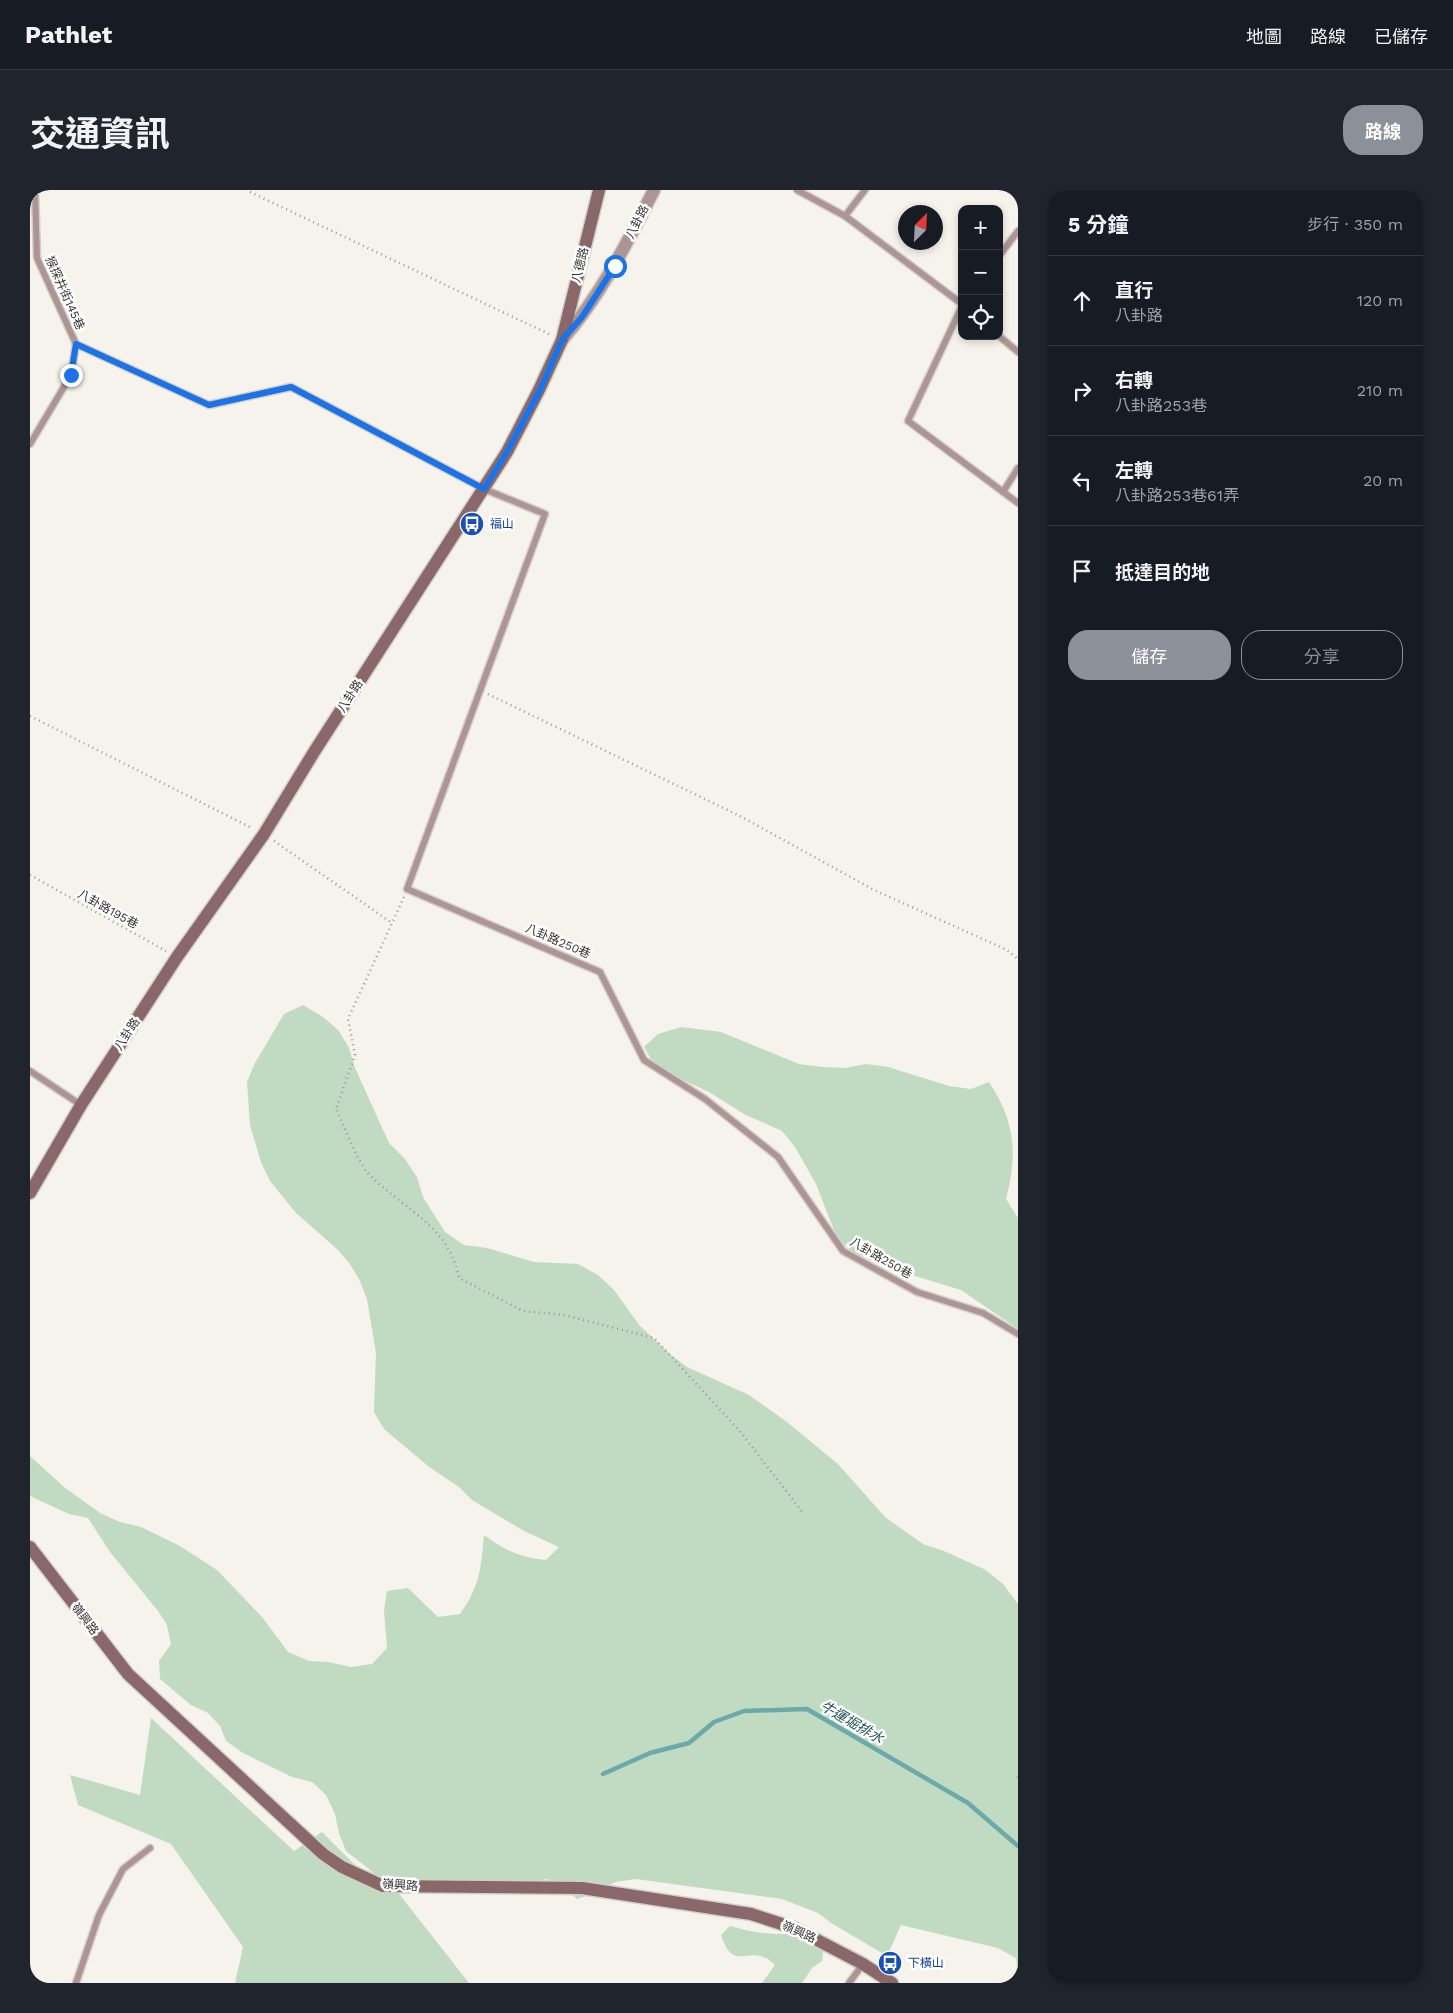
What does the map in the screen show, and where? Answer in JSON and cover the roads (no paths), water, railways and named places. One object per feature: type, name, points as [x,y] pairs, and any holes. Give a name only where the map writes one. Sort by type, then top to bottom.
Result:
[{"type":"main road","name":"八德路","points":[[562,340],[599,190]]},
{"type":"main road","name":"八卦路","points":[[30,1193],[81,1105],[177,957],[264,834],[314,752],[484,489],[507,452],[562,340]]},
{"type":"main road","name":"嶺興路","points":[[30,1547],[128,1674],[323,1854],[342,1867],[383,1886],[582,1888],[751,1914],[794,1928],[863,1964],[892,1983]]},
{"type":"street","name":"八卦路","points":[[562,340],[582,317],[615,266],[654,190]]},
{"type":"lane","name":"猴探井街145巷","points":[[35,190],[37,258],[76,344]]},
{"type":"lane","points":[[797,190],[845,216],[958,302]]},
{"type":"lane","points":[[845,216],[865,190]]},
{"type":"lane","points":[[1003,251],[1018,231]]},
{"type":"lane","points":[[958,314],[908,421],[1018,503]]},
{"type":"lane","points":[[1003,339],[1018,352]]},
{"type":"lane","points":[[30,444],[71,375],[76,344],[209,405],[291,387],[484,489]]},
{"type":"lane","points":[[1003,492],[1018,468]]},
{"type":"lane","name":"八卦路250巷","points":[[484,489],[544,514],[407,888],[600,972],[644,1060],[705,1099],[778,1157],[843,1251],[918,1292],[983,1313],[1018,1334]]},
{"type":"lane","points":[[30,1071],[81,1105]]},
{"type":"lane","points":[[76,1983],[99,1915],[123,1869],[150,1848]]},
{"type":"lane","points":[[849,1983],[863,1964]]},
{"type":"waterway","name":"牛運堀排水","points":[[603,1774],[650,1753],[689,1743],[714,1722],[744,1711],[807,1709],[968,1803],[1018,1846]]},
{"type":"place","name":"福山","points":[[472,524]]},
{"type":"place","name":"下橫山","points":[[890,1963]]}]
